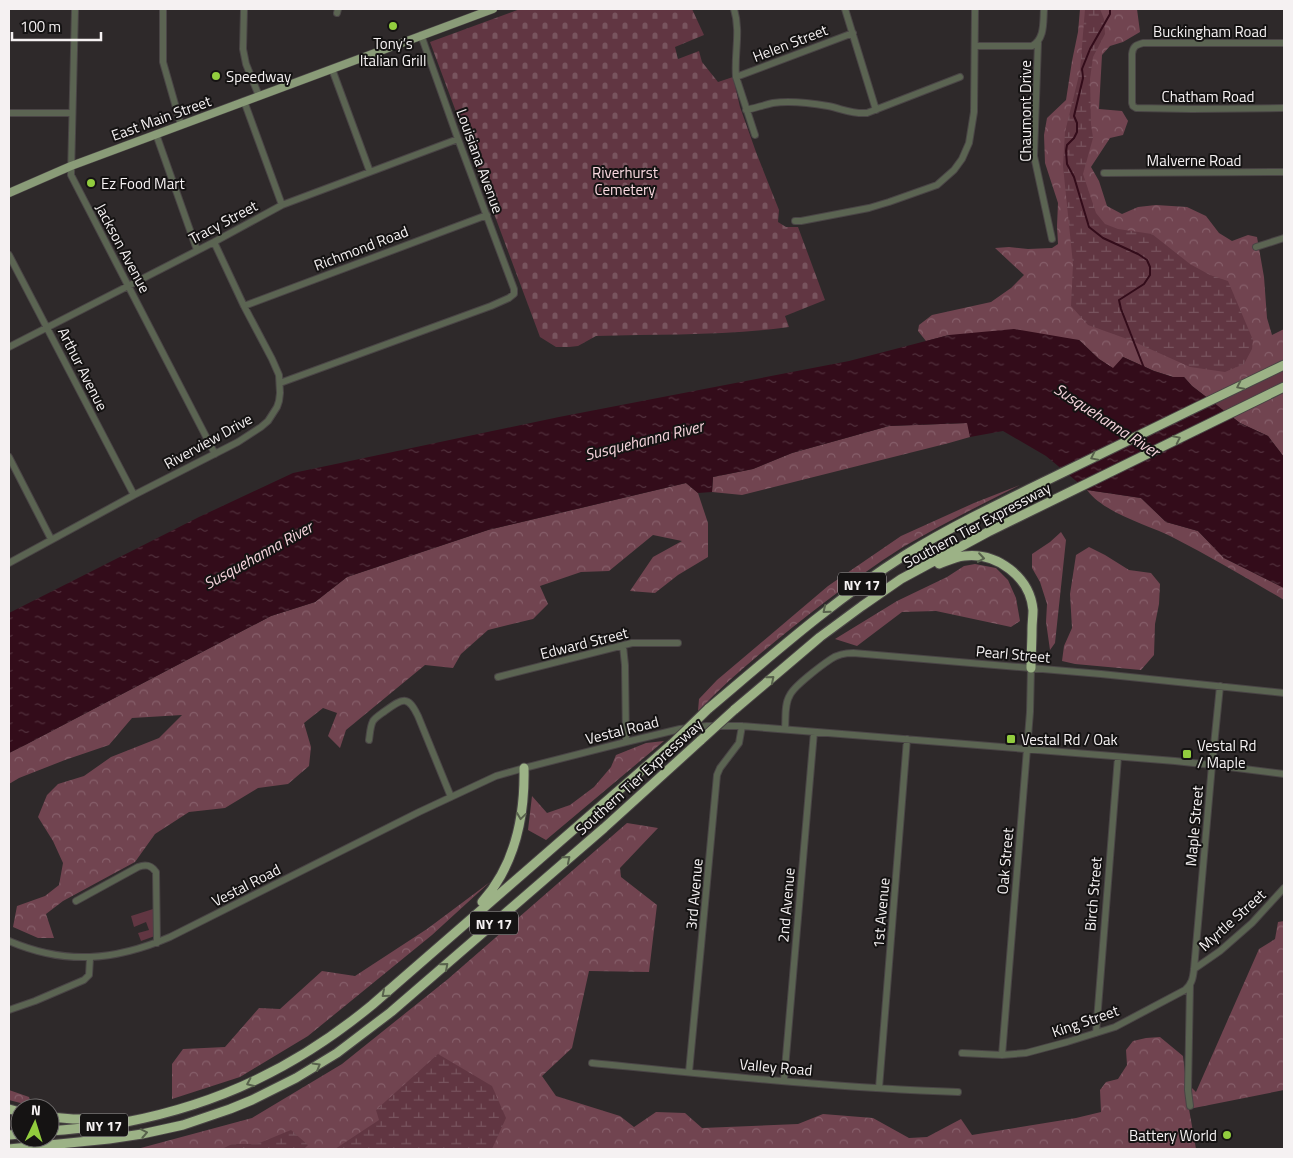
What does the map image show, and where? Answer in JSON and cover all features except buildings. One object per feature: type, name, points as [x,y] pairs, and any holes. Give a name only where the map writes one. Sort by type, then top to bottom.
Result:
[{"type":"highway","name":"Southern Tier Expressway","points":[[60,1130],[124,1122],[157,1116],[188,1107],[238,1089],[286,1066],[312,1050],[352,1021],[672,744],[708,709],[829,608],[874,576],[934,538],[1033,487],[1284,365]]},
{"type":"highway","name":"Southern Tier Expressway","points":[[9,1149],[78,1143],[142,1134],[183,1125],[252,1100],[296,1078],[337,1053],[391,1012],[604,828],[734,710],[820,638],[862,606],[901,580],[988,532],[1284,387]]},
{"type":"highway","points":[[901,580],[964,556],[986,558],[1006,566],[1022,583],[1033,610],[1031,668]]},
{"type":"highway","points":[[461,927],[494,887],[505,870],[512,854],[518,834],[522,809],[524,768]]},
{"type":"highway","points":[[60,1117],[112,1119],[157,1116]]},
{"type":"highway","points":[[58,1149],[78,1143]]},
{"type":"main road","name":"East Main Street","points":[[9,193],[71,166],[421,36],[484,10],[493,9]]},
{"type":"street","name":"Jackson Avenue","points":[[75,9],[71,175],[215,454]]},
{"type":"street","points":[[163,9],[163,62],[181,125]]},
{"type":"street","points":[[244,9],[243,49],[246,64],[259,96]]},
{"type":"street","points":[[734,9],[738,31],[736,77],[755,135]]},
{"type":"street","points":[[845,9],[876,110]]},
{"type":"street","points":[[795,221],[840,214],[889,202],[937,185],[954,170],[969,144],[974,112],[975,9]]},
{"type":"street","name":"Chaumont Drive","points":[[1044,9],[1041,36],[1038,43],[1034,156],[1052,239]]},
{"type":"street","name":"Helen Street","points":[[736,77],[853,33]]},
{"type":"street","name":"Louisiana Avenue","points":[[280,383],[491,306],[513,295],[514,289],[421,36]]},
{"type":"street","name":"Chaumont Drive","points":[[975,46],[1032,46],[1038,43]]},
{"type":"street","name":"Buckingham Road","points":[[1133,106],[1132,54],[1135,46],[1144,44],[1284,43]]},
{"type":"street","points":[[332,69],[370,172]]},
{"type":"street","points":[[746,110],[772,103],[805,102],[829,106],[856,114],[867,113],[960,77]]},
{"type":"street","points":[[244,102],[282,205]]},
{"type":"street","name":"Chatham Road","points":[[1133,106],[1136,108],[1192,109],[1284,108]]},
{"type":"street","points":[[9,113],[72,113]]},
{"type":"street","points":[[156,134],[197,250]]},
{"type":"street","name":"Tracy Street","points":[[9,347],[282,205],[458,139]]},
{"type":"street","name":"Malverne Road","points":[[1104,173],[1284,172]]},
{"type":"street","name":"Richmond Road","points":[[244,306],[487,215]]},
{"type":"street","points":[[1256,247],[1284,238]]},
{"type":"street","points":[[214,242],[244,306],[272,359],[279,375],[280,383]]},
{"type":"street","name":"Arthur Avenue","points":[[9,255],[134,495]]},
{"type":"street","name":"Riverview Drive","points":[[9,563],[134,495],[238,442],[268,421],[279,401],[280,383]]},
{"type":"street","points":[[9,457],[51,539]]},
{"type":"street","name":"Edward Street","points":[[498,676],[632,643],[678,643]]},
{"type":"street","points":[[623,646],[626,742]]},
{"type":"street","name":"Pearl Street","points":[[785,729],[787,702],[790,694],[832,658],[846,653],[866,653],[1031,668],[1284,693]]},
{"type":"street","name":"Oak Street","points":[[1002,1055],[1030,712],[1031,668]]},
{"type":"street","name":"Maple Street","points":[[1194,969],[1220,686]]},
{"type":"street","points":[[369,740],[373,721],[376,717],[392,706],[404,701],[413,705],[450,796]]},
{"type":"street","name":"Vestal Road","points":[[9,941],[43,953],[56,955],[90,958],[130,952],[182,931],[450,796],[496,776],[626,742],[700,726],[785,729],[1118,756],[1284,774]]},
{"type":"street","name":"3rd Avenue","points":[[689,1072],[702,946],[716,775],[739,743],[742,726]]},
{"type":"street","name":"2nd Avenue","points":[[784,1080],[814,732]]},
{"type":"street","name":"1st Avenue","points":[[879,1088],[907,739]]},
{"type":"street","name":"Birch Street","points":[[1096,1033],[1102,938],[1118,756]]},
{"type":"street","points":[[76,901],[138,867],[153,867],[156,872],[157,942]]},
{"type":"street","name":"Myrtle Street","points":[[1194,969],[1220,951],[1252,922],[1284,888]]},
{"type":"street","points":[[9,1010],[34,1002],[84,980],[90,969],[90,958]]},
{"type":"street","points":[[1190,1106],[1188,1090],[1190,985],[1194,969]]},
{"type":"street","name":"King Street","points":[[962,1053],[1002,1055],[1026,1053],[1096,1033],[1115,1026],[1185,990],[1190,985]]},
{"type":"street","name":"Valley Road","points":[[592,1063],[879,1088],[958,1092]]},
{"type":"green space","name":"Riverhurst Cemetery","points":[[520,9],[692,9],[704,35],[675,47],[678,59],[699,51],[702,62],[718,82],[733,77],[740,107],[779,210],[778,222],[786,227],[798,227],[825,300],[785,316],[789,327],[717,333],[596,336],[578,346],[569,347],[556,347],[540,337],[430,42]]},
{"type":"green space","points":[[1080,9],[1137,9],[1140,32],[1123,42],[1110,46],[1102,55],[1099,109],[1122,111],[1128,121],[1123,135],[1110,138],[1091,167],[1099,181],[1107,206],[1122,214],[1138,207],[1156,205],[1187,207],[1206,216],[1219,233],[1232,241],[1248,235],[1257,237],[1264,277],[1267,318],[1272,335],[1284,329],[1284,360],[1209,399],[1184,377],[1173,377],[1154,371],[1123,357],[1114,369],[1099,359],[1079,340],[949,335],[926,341],[918,331],[919,325],[932,315],[991,302],[1011,288],[1024,275],[995,248],[1052,248],[1058,244],[1058,203],[1045,163],[1044,135],[1047,118],[1066,100],[1078,32]]},
{"type":"green space","points":[[1085,9],[1100,9],[1104,19],[1105,34],[1093,57],[1090,79],[1093,138],[1083,174],[1096,213],[1105,224],[1118,229],[1152,234],[1190,264],[1210,275],[1228,281],[1253,340],[1252,349],[1244,364],[1225,372],[1190,367],[1130,340],[1088,325],[1071,306],[1073,264],[1063,166],[1065,132],[1080,71]]},
{"type":"green space","points":[[1284,370],[1284,383],[1225,412],[1213,402]]},
{"type":"green space","points":[[1284,392],[1284,457],[1268,436],[1240,423],[1231,416]]},
{"type":"green space","points":[[968,423],[970,437],[949,443],[742,495],[712,492],[713,477],[753,469],[792,453],[889,426]]},
{"type":"green space","points":[[686,483],[698,493],[708,523],[708,557],[678,575],[655,593],[630,591],[653,557],[682,541],[653,535],[609,571],[581,572],[540,586],[548,604],[533,619],[488,630],[461,654],[453,668],[425,665],[346,730],[340,748],[328,736],[337,713],[323,708],[304,723],[311,747],[309,766],[288,784],[258,788],[225,808],[189,812],[155,834],[135,862],[63,901],[46,914],[54,938],[38,938],[13,927],[17,906],[45,896],[59,885],[63,863],[53,841],[38,817],[47,795],[58,784],[84,776],[111,757],[159,738],[182,715],[132,718],[109,745],[65,760],[19,778],[9,784],[9,753],[271,616],[315,602],[347,577],[488,530]]},
{"type":"green space","points":[[1020,485],[917,539],[873,567],[776,641],[728,682],[698,711],[699,699],[717,680],[828,586],[901,536],[974,503]]},
{"type":"green space","points":[[1087,490],[1141,498],[1166,522],[1198,531],[1224,558],[1284,588],[1284,600],[1174,538],[1104,506]]},
{"type":"green space","points":[[1061,532],[1066,540],[1055,643],[1050,650],[1046,622],[1047,604],[1040,582],[1032,568],[1032,554]]},
{"type":"green space","points":[[1089,547],[1129,570],[1151,573],[1160,584],[1155,624],[1154,655],[1141,670],[1075,664],[1062,661],[1064,646],[1072,628],[1070,594],[1076,555]]},
{"type":"green space","points":[[975,564],[996,568],[1008,580],[1016,598],[1020,621],[1011,627],[936,611],[902,612],[857,646],[835,639],[897,601],[947,577],[964,566]]},
{"type":"green space","points":[[664,741],[546,840],[528,830],[532,796],[547,813],[570,805],[594,787],[611,767],[616,755],[646,743]]},
{"type":"green space","points":[[627,823],[658,828],[620,868],[621,877],[657,905],[649,972],[589,971],[572,1048],[542,1076],[556,1096],[620,1116],[634,1127],[656,1112],[685,1113],[702,1128],[798,1124],[823,1114],[873,1118],[909,1138],[927,1137],[961,1119],[972,1135],[1076,1118],[1101,1112],[1100,1090],[1106,1082],[1118,1079],[1127,1065],[1126,1050],[1133,1041],[1160,1037],[1183,1056],[1186,1082],[1196,1092],[1259,949],[1275,939],[1278,922],[1284,921],[1284,1090],[1189,1109],[1196,1149],[137,1149],[252,1118],[342,1064],[448,979]]},
{"type":"green space","points":[[490,882],[432,935],[308,1036],[240,1077],[172,1099],[172,1064],[183,1049],[225,1047],[259,1008],[280,1009],[322,971],[355,976],[427,929]]},
{"type":"green space","points":[[153,909],[155,936],[141,941],[138,933],[149,930],[146,922],[134,927],[131,916]]},
{"type":"green space","points":[[438,1054],[492,1086],[506,1118],[492,1149],[335,1149],[379,1120],[376,1110]]},
{"type":"green space","points":[[9,1090],[29,1098],[10,1098],[9,1100]]},
{"type":"green space","points":[[291,1130],[308,1145],[304,1149],[222,1149],[232,1144],[257,1144]]},
{"type":"water","name":"Susquehanna River","points":[[1014,329],[1079,340],[1099,359],[1113,368],[1123,357],[1154,371],[1173,377],[1184,377],[1192,386],[1240,423],[1268,436],[1284,457],[1284,588],[1224,558],[1198,531],[1166,522],[1141,498],[1087,490],[1046,456],[1003,431],[970,437],[967,423],[889,426],[792,453],[753,469],[713,477],[712,492],[698,493],[686,483],[488,530],[347,577],[315,602],[271,616],[9,753],[9,613],[199,517],[293,473],[559,417],[849,361],[949,335]]},
{"type":"waterway","points":[[1110,9],[1110,14],[1090,49],[1082,69],[1083,78],[1074,116],[1077,123],[1077,132],[1067,145],[1067,164],[1074,177],[1089,227],[1103,238],[1138,254],[1147,260],[1150,267],[1150,275],[1144,284],[1119,300],[1144,368]]},
{"type":"place","name":"Tony’s Italian Grill","points":[[393,26]]},
{"type":"place","name":"Speedway","points":[[216,76]]},
{"type":"place","name":"Ez Food Mart","points":[[91,183]]},
{"type":"place","name":"Vestal Rd / Oak","points":[[1011,739]]},
{"type":"place","name":"Vestal Rd / Maple","points":[[1187,754]]},
{"type":"place","name":"Battery World","points":[[1227,1135]]}]
